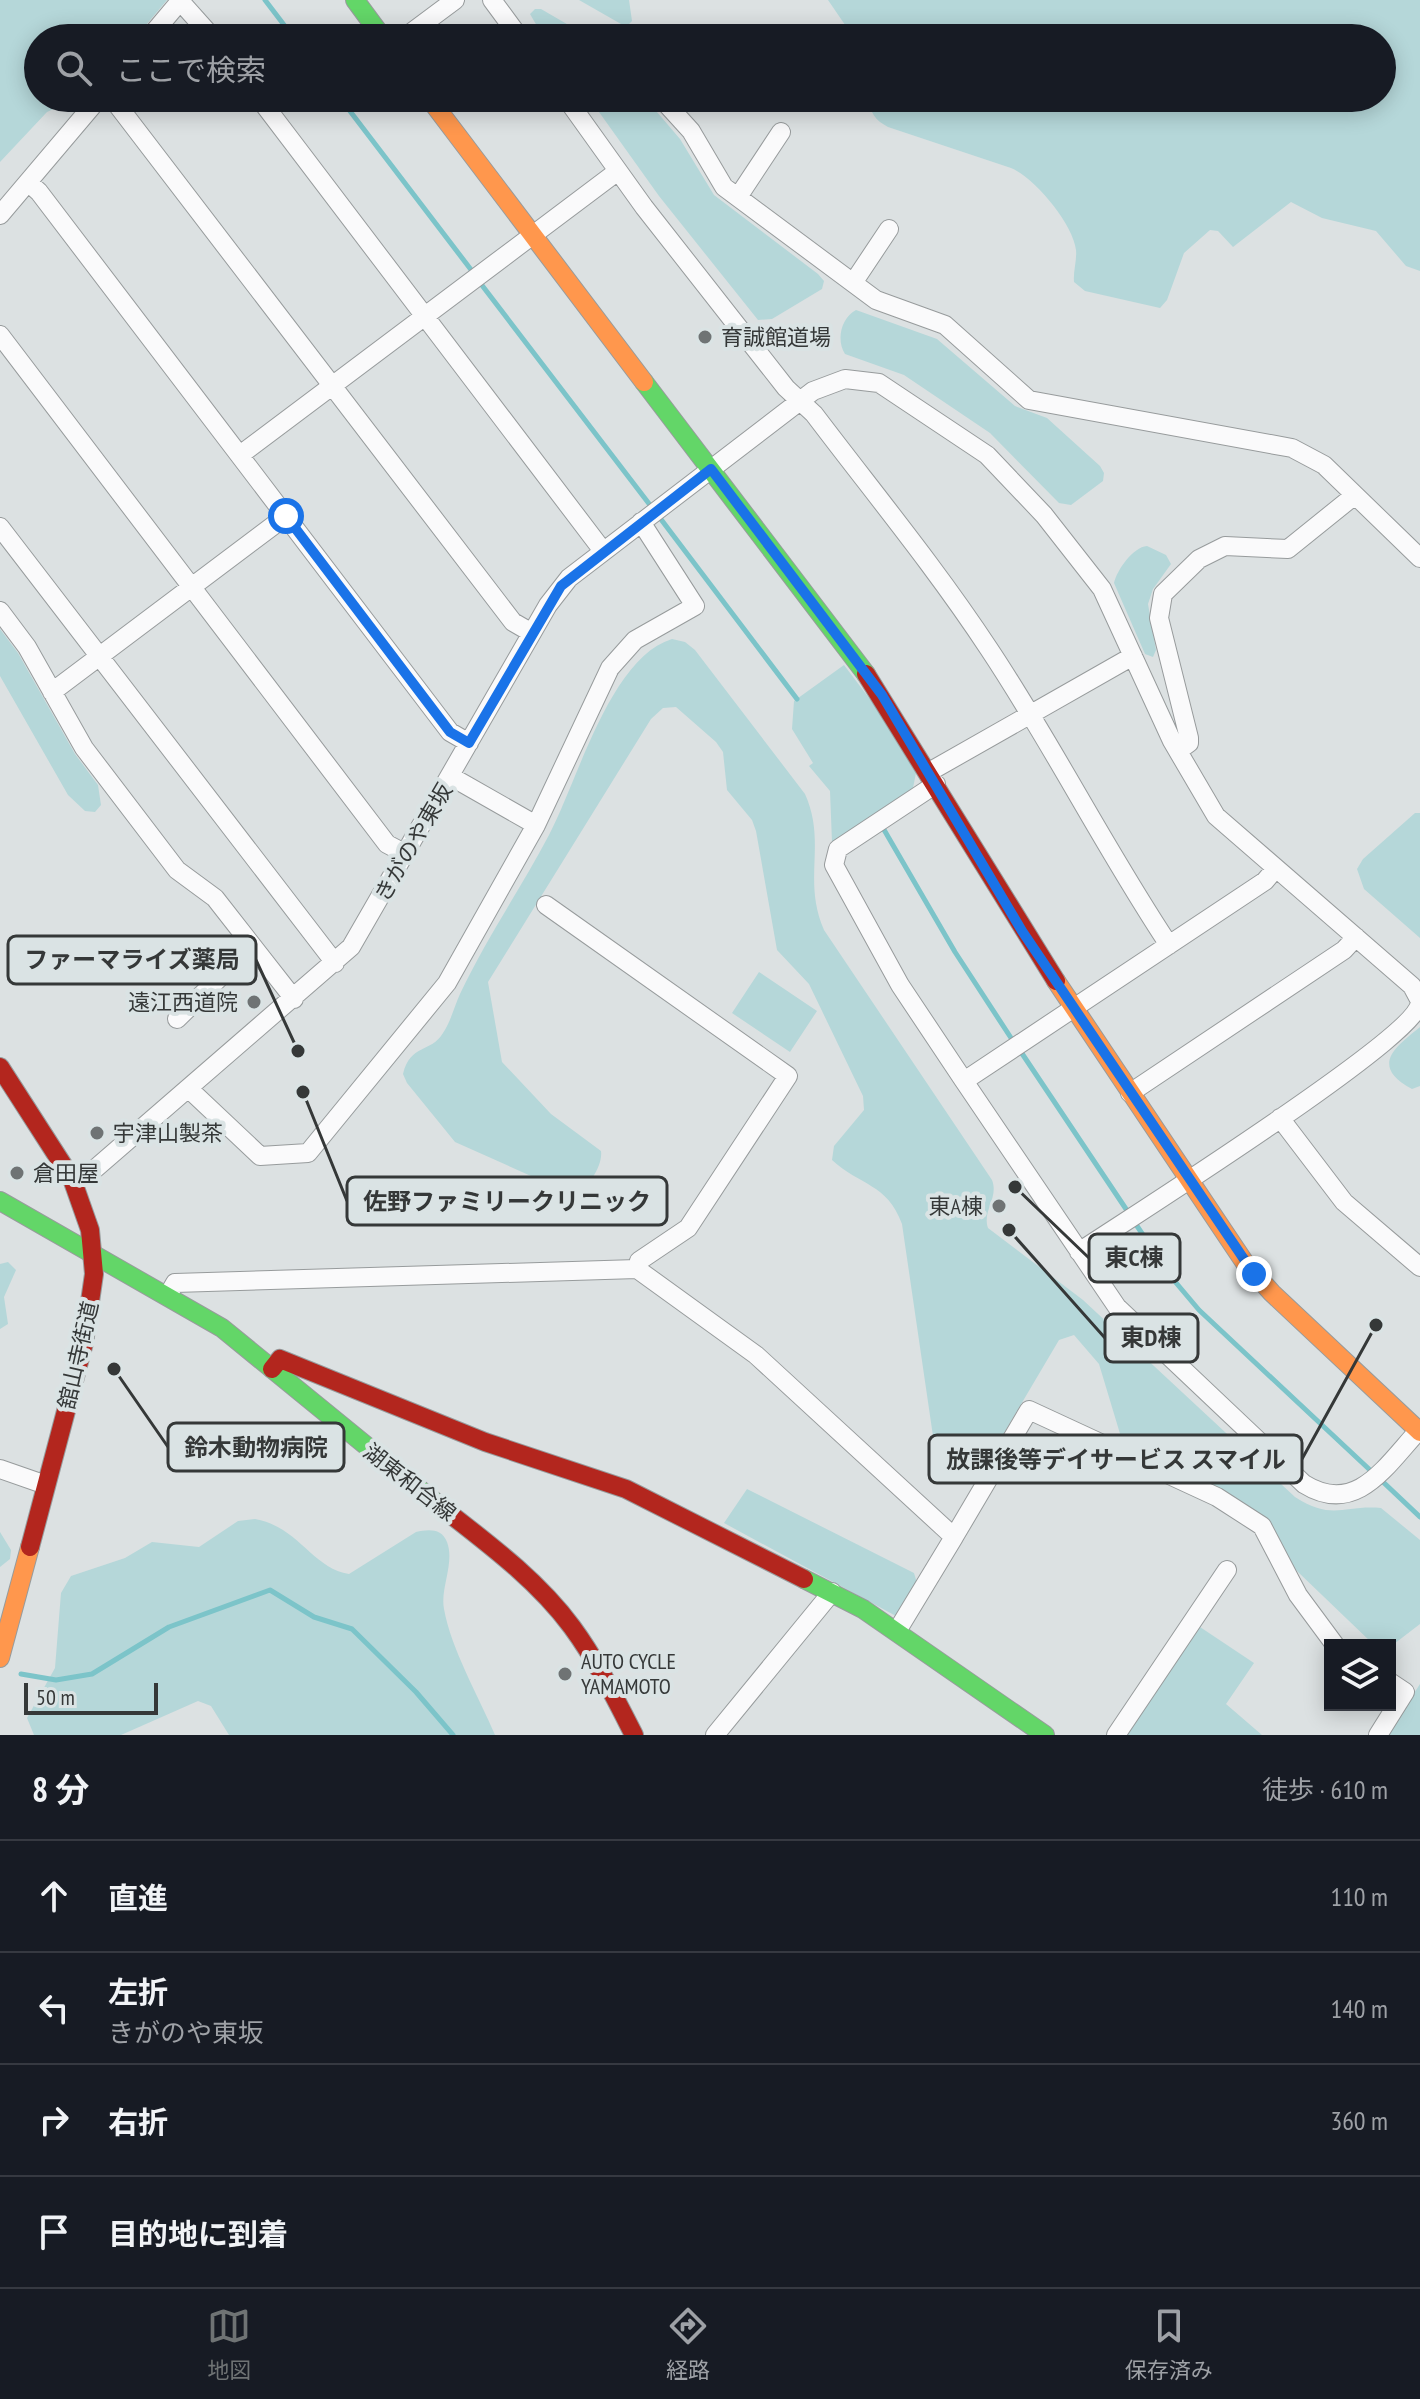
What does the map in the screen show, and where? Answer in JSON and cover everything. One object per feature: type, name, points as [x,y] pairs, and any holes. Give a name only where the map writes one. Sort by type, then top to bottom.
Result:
[{"type":"street","points":[[161,24],[181,0],[201,24]]},
{"type":"street","points":[[355,0],[373,24]]},
{"type":"street","points":[[423,24],[455,0]]},
{"type":"street","points":[[492,0],[510,24]]},
{"type":"street","points":[[0,215],[87,112]]},
{"type":"street","points":[[123,112],[513,622],[532,633]]},
{"type":"street","points":[[270,112],[603,551]]},
{"type":"street","points":[[440,112],[876,687],[933,778],[1018,924],[1188,1179],[1263,1284],[1419,1431],[1367,1485],[1344,1495],[1319,1493],[1304,1484],[1130,1321],[1079,1252],[900,985],[834,865],[838,849],[933,778],[1029,714],[1133,656]]},
{"type":"street","points":[[576,112],[777,376],[814,414],[964,611],[1029,714],[1111,857],[1169,945]]},
{"type":"street","points":[[674,112],[691,131],[724,187],[876,300],[945,325],[1029,400],[1292,448],[1324,465],[1420,558]]},
{"type":"street","points":[[738,197],[781,132]]},
{"type":"street","points":[[240,455],[618,171]]},
{"type":"street","points":[[28,182],[39,192],[450,732],[469,743]]},
{"type":"street","points":[[853,283],[889,229]]},
{"type":"street","points":[[0,335],[387,844],[406,854]]},
{"type":"street","name":"きがのや東坂","points":[[72,1179],[96,1168],[335,963],[359,937],[561,586],[800,401],[829,384],[845,379],[879,383],[987,455],[1044,515],[1102,589],[1178,751],[1216,816],[1412,986],[1420,1002]]},
{"type":"street","points":[[1178,751],[1189,743],[1189,738],[1159,618],[1163,594],[1199,559],[1225,546],[1288,549],[1355,495]]},
{"type":"street","points":[[52,692],[286,516]]},
{"type":"street","points":[[189,1089],[260,1156],[308,1153],[447,983],[536,825],[610,668],[635,640],[695,606],[641,522]]},
{"type":"street","points":[[0,527],[335,963]]},
{"type":"street","points":[[0,611],[27,647],[84,748],[177,870],[215,898],[294,999]]},
{"type":"street","points":[[450,776],[536,825]]},
{"type":"street","points":[[964,1081],[1265,881],[1276,868]]},
{"type":"street","points":[[546,905],[788,1076],[688,1228],[639,1261],[637,1269]]},
{"type":"street","points":[[1130,1093],[1344,950],[1356,937]]},
{"type":"street","points":[[177,1019],[252,946]]},
{"type":"street","points":[[1079,1252],[1342,1076],[1413,1019],[1420,1002]]},
{"type":"street","name":"舘山寺街道","points":[[0,1067],[72,1179],[84,1209],[93,1254],[90,1319],[0,1658]]},
{"type":"street","points":[[1280,1118],[1344,1202],[1420,1267]]},
{"type":"street","name":"湖東和合線","points":[[0,1201],[222,1328],[540,1589],[585,1644],[634,1735]]},
{"type":"street","points":[[168,1295],[175,1283],[637,1269],[756,1355],[954,1537]]},
{"type":"street","points":[[272,1369],[280,1359],[485,1442],[634,1493],[832,1592],[897,1631],[1043,1734]]},
{"type":"street","points":[[897,1631],[1029,1410],[1217,1497],[1262,1526],[1298,1595],[1331,1639]]},
{"type":"street","points":[[0,1469],[46,1485]]},
{"type":"street","points":[[1116,1735],[1227,1570]]},
{"type":"street","points":[[715,1735],[832,1592]]},
{"type":"street","points":[[1396,1686],[1405,1692],[1396,1706]]},
{"type":"street","points":[[1378,1735],[1393,1711]]},
{"type":"shaded area","points":[[0,0],[167,0],[147,24],[24,24],[24,112],[47,112],[0,162]]},
{"type":"shaded area","points":[[579,0],[629,0],[632,21],[621,24]]},
{"type":"shaded area","points":[[828,0],[1420,0],[1420,271],[1406,266],[1376,231],[1322,218],[1291,202],[1233,247],[1218,231],[1210,230],[1184,253],[1167,300],[1160,308],[1085,291],[1074,282],[1076,250],[1068,228],[1031,181],[1011,168],[888,127],[872,112],[1396,112],[1396,24],[844,24]]},
{"type":"shaded area","points":[[535,9],[541,9],[567,24],[536,24],[530,14]]},
{"type":"shaded area","points":[[599,112],[657,112],[680,139],[714,195],[818,274],[824,281],[822,289],[772,319],[758,320],[659,196]]},
{"type":"shaded area","points":[[856,310],[937,339],[1015,406],[1047,418],[1100,466],[1104,473],[1103,481],[1071,505],[1059,503],[990,433],[904,375],[845,354],[841,342],[842,330],[847,318]]},
{"type":"shaded area","points":[[1147,546],[1166,555],[1171,564],[1153,589],[1148,604],[1156,650],[1153,657],[1145,654],[1114,583],[1126,560],[1136,550]]},
{"type":"shaded area","points":[[0,629],[18,653],[75,754],[98,785],[101,805],[95,812],[85,811],[68,795],[0,676]]},
{"type":"shaded area","points":[[672,639],[685,642],[695,650],[805,794],[814,829],[815,895],[824,930],[992,1180],[994,1187],[987,1216],[988,1228],[1083,1300],[1295,1497],[1329,1510],[1381,1508],[1420,1540],[1420,1624],[1396,1642],[1396,1639],[1368,1639],[1298,1572],[1221,1490],[1135,1448],[1121,1437],[1099,1364],[1074,1335],[1059,1340],[991,1455],[982,1464],[970,1466],[958,1462],[933,1436],[902,1224],[889,1200],[832,1160],[834,1146],[864,1110],[863,1096],[809,984],[777,950],[756,831],[752,820],[727,790],[723,752],[676,707],[663,708],[651,719],[488,982],[502,1062],[551,1114],[601,1151],[600,1163],[589,1182],[575,1195],[455,1142],[407,1083],[403,1074],[406,1064],[416,1053],[433,1044],[446,1028],[470,974],[549,835],[613,695],[650,651]]},
{"type":"shaded area","points":[[844,665],[872,702],[916,773],[913,788],[832,842],[830,791],[809,766],[813,763],[792,729],[794,701]]},
{"type":"shaded area","points":[[1415,813],[1420,813],[1420,938],[1364,889],[1357,869],[1363,859]]},
{"type":"shaded area","points":[[759,972],[817,1011],[790,1052],[732,1013]]},
{"type":"shaded area","points":[[1420,1027],[1420,1086],[1412,1089],[1392,1073],[1390,1057]]},
{"type":"shaded area","points":[[8,1262],[16,1270],[4,1297],[8,1324],[0,1329],[0,1264]]},
{"type":"shaded area","points":[[747,1489],[914,1573],[917,1583],[896,1616],[724,1523]]},
{"type":"shaded area","points":[[255,1519],[283,1530],[325,1564],[349,1574],[416,1532],[430,1530],[442,1534],[449,1550],[444,1609],[459,1656],[495,1735],[229,1735],[211,1706],[198,1701],[121,1735],[34,1735],[27,1718],[55,1668],[61,1593],[71,1576],[125,1558],[152,1542],[199,1547],[238,1521]]},
{"type":"shaded area","points":[[0,1532],[11,1550],[10,1559],[0,1567]]},
{"type":"shaded area","points":[[1197,1625],[1254,1663],[1226,1704],[1262,1735],[1123,1735]]},
{"type":"shaded area","points":[[1420,1684],[1420,1735],[1387,1735]]},
{"type":"waterway","points":[[265,0],[283,24]]},
{"type":"waterway","points":[[351,112],[472,271]]},
{"type":"waterway","points":[[481,284],[650,505]]},
{"type":"waterway","points":[[660,518],[797,699]]},
{"type":"waterway","points":[[883,828],[955,952],[1013,1041]]},
{"type":"waterway","points":[[1021,1052],[1128,1212]]},
{"type":"waterway","points":[[1135,1223],[1172,1278],[1199,1310],[1370,1470]]},
{"type":"waterway","points":[[1382,1481],[1420,1517]]},
{"type":"waterway","points":[[21,1674],[56,1680],[92,1674],[169,1627],[270,1590],[314,1617],[352,1629],[416,1692],[453,1735]]},
{"type":"traffic: fast","points":[[355,0],[373,24]]},
{"type":"traffic: fast","points":[[644,382],[866,674]]},
{"type":"traffic: fast","points":[[0,1201],[222,1328],[445,1510]]},
{"type":"traffic: fast","points":[[804,1579],[863,1609],[1045,1735]]},
{"type":"traffic: slow","points":[[440,112],[644,382]]},
{"type":"traffic: slow","points":[[1056,981],[1245,1263],[1272,1293],[1420,1432]]},
{"type":"traffic: slow","points":[[0,1658],[30,1547]]},
{"type":"traffic: jam","points":[[866,674],[1056,981]]},
{"type":"traffic: jam","points":[[0,1067],[72,1179],[90,1230],[94,1274],[84,1343],[30,1547]]},
{"type":"traffic: jam","points":[[272,1369],[280,1359],[485,1442],[626,1489],[804,1579]]},
{"type":"traffic: jam","points":[[445,1510],[513,1564],[559,1610],[590,1653],[634,1735]]},
{"type":"place","name":"育誠館道場","points":[[705,337]]},
{"type":"place","name":"遠江西道院","points":[[254,1002]]},
{"type":"place","name":"ファーマライズ薬局","points":[[298,1051]]},
{"type":"place","name":"佐野ファミリークリニック","points":[[303,1092]]},
{"type":"place","name":"宇津山製茶","points":[[97,1133]]},
{"type":"place","name":"倉田屋","points":[[17,1173]]},
{"type":"place","name":"東C棟","points":[[1015,1187]]},
{"type":"place","name":"東A棟","points":[[999,1206]]},
{"type":"place","name":"東D棟","points":[[1009,1230]]},
{"type":"place","name":"放課後等デイサービス スマイル","points":[[1376,1325]]},
{"type":"place","name":"鈴木動物病院","points":[[114,1369]]},
{"type":"place","name":"AUTO CYCLE YAMAMOTO","points":[[565,1674]]},
{"type":"route","points":[[286,516],[450,732],[469,743],[561,586],[577,570],[711,469],[882,695],[1022,931],[1254,1274]]}]
